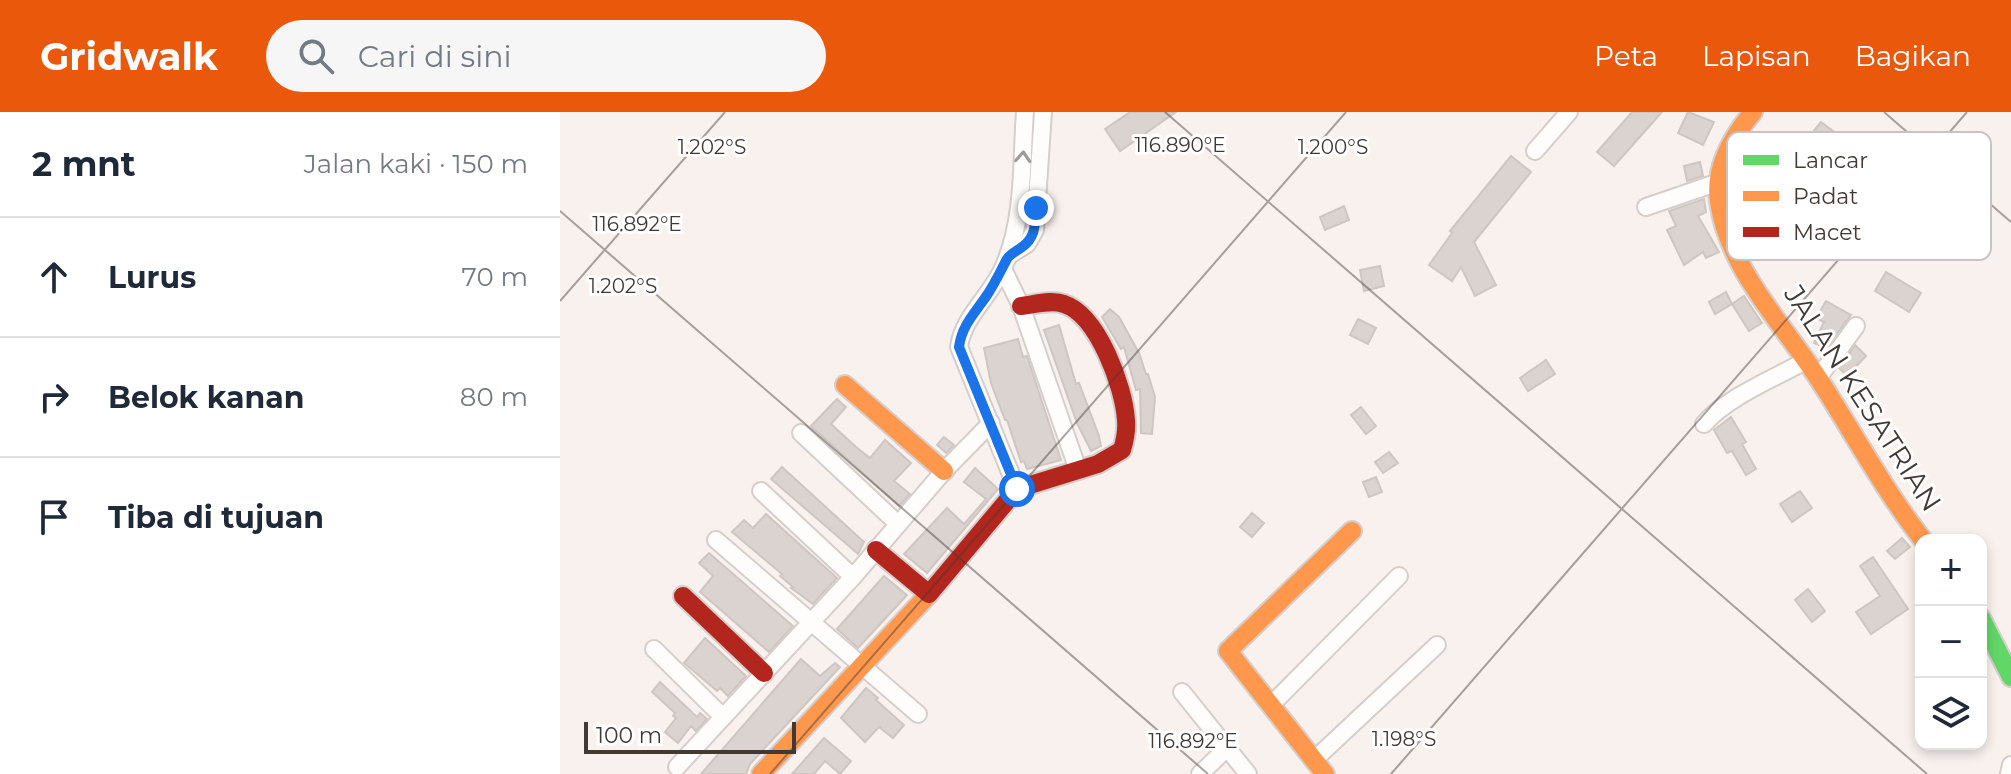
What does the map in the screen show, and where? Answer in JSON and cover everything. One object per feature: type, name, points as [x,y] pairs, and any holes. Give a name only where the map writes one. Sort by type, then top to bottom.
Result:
[{"type":"street","points":[[1025,112],[1018,225],[1006,263],[1078,470]]},
{"type":"street","points":[[1017,489],[959,347],[967,322],[1006,263],[1027,244],[1035,230],[1043,112]]},
{"type":"street","points":[[1535,151],[1569,112]]},
{"type":"street","name":"JALAN KESATRIAN","points":[[1738,132],[1749,113]]},
{"type":"street","name":"JALAN KESATRIAN","points":[[1727,154],[1719,182],[1719,201],[1727,224]]},
{"type":"street","points":[[1646,207],[1719,182]]},
{"type":"street","name":"JALAN KESATRIAN","points":[[1742,260],[1872,468],[1919,534]]},
{"type":"street","points":[[761,774],[929,594],[1017,489],[1099,464],[1122,450],[1126,417],[1119,385],[1092,328],[1068,305],[1057,302],[1021,306]]},
{"type":"street","points":[[1818,378],[1856,326]]},
{"type":"street","points":[[1704,424],[1729,404],[1805,361]]},
{"type":"street","points":[[845,385],[944,471]]},
{"type":"street","points":[[677,767],[991,423]]},
{"type":"street","points":[[801,433],[898,524]]},
{"type":"street","points":[[761,491],[853,577]]},
{"type":"street","points":[[1352,531],[1228,651],[1320,767],[1437,645]]},
{"type":"street","points":[[716,540],[918,714]]},
{"type":"street","points":[[876,550],[929,594]]},
{"type":"street","points":[[1271,705],[1399,576]]},
{"type":"street","points":[[683,596],[764,673]]},
{"type":"street","points":[[1987,630],[2011,677]]},
{"type":"street","points":[[654,649],[723,717]]},
{"type":"street","points":[[1182,692],[1248,774]]},
{"type":"street","points":[[1200,774],[1227,748]]},
{"type":"street","points":[[2009,774],[2011,765]]},
{"type":"building","points":[[1130,112],[1176,112],[1120,151],[1105,129]]},
{"type":"building","points":[[1632,112],[1662,112],[1614,166],[1597,152]]},
{"type":"building","points":[[1688,112],[1714,122],[1703,145],[1678,133]]},
{"type":"building","points":[[1821,122],[1834,132],[1813,132]]},
{"type":"building","points":[[1511,156],[1531,172],[1474,242],[1496,285],[1475,296],[1461,267],[1452,281],[1429,265],[1452,233],[1450,231]]},
{"type":"building","points":[[1700,162],[1703,176],[1687,181],[1684,166]]},
{"type":"building","points":[[1704,199],[1706,212],[1698,216],[1719,252],[1706,258],[1703,252],[1684,265],[1667,230],[1676,226],[1669,211]]},
{"type":"building","points":[[1344,206],[1349,220],[1325,230],[1320,217]]},
{"type":"building","points":[[1380,266],[1384,286],[1364,291],[1360,270]]},
{"type":"building","points":[[1886,272],[1921,293],[1909,312],[1875,291]]},
{"type":"building","points":[[1726,292],[1732,304],[1715,314],[1709,302]]},
{"type":"building","points":[[1744,296],[1762,323],[1749,331],[1732,304]]},
{"type":"building","points":[[1826,301],[1851,315],[1826,348],[1814,343],[1824,322],[1816,318]]},
{"type":"building","points":[[1110,309],[1119,317],[1148,374],[1155,397],[1152,434],[1141,433],[1140,389],[1136,390],[1124,347],[1121,349],[1102,317]]},
{"type":"building","points":[[1358,319],[1376,328],[1368,344],[1350,335]]},
{"type":"building","points":[[1059,325],[1076,384],[1079,383],[1099,436],[1101,446],[1091,451],[1077,423],[1044,330]]},
{"type":"building","points":[[1018,339],[1023,357],[1027,356],[1061,460],[1027,469],[1024,461],[1021,462],[991,383],[984,348]]},
{"type":"building","points":[[1855,345],[1866,356],[1847,376],[1839,368]]},
{"type":"building","points":[[1546,360],[1555,374],[1528,391],[1520,378]]},
{"type":"building","points":[[837,399],[846,407],[831,424],[856,447],[870,458],[885,440],[911,463],[894,481],[910,494],[899,506],[811,426]]},
{"type":"building","points":[[1361,407],[1376,426],[1366,434],[1351,415]]},
{"type":"building","points":[[1731,417],[1746,442],[1742,444],[1756,469],[1746,475],[1732,451],[1727,453],[1714,430]]},
{"type":"building","points":[[944,437],[954,445],[946,453],[937,445]]},
{"type":"building","points":[[1389,452],[1398,463],[1383,473],[1375,462]]},
{"type":"building","points":[[782,467],[864,542],[858,554],[771,479]]},
{"type":"building","points":[[975,468],[998,489],[927,573],[904,554],[947,508],[964,524],[986,499],[964,482]]},
{"type":"building","points":[[1376,477],[1382,492],[1369,497],[1363,482]]},
{"type":"building","points":[[1800,491],[1812,508],[1792,522],[1780,504]]},
{"type":"building","points":[[1252,513],[1264,523],[1252,537],[1240,527]]},
{"type":"building","points":[[766,514],[837,578],[813,604],[791,588],[780,576],[782,574],[732,532],[744,520],[753,528]]},
{"type":"building","points":[[1902,538],[1910,547],[1895,559],[1887,551]]},
{"type":"building","points":[[709,553],[793,626],[769,652],[700,592],[713,576],[699,563]]},
{"type":"building","points":[[1873,557],[1908,609],[1871,634],[1856,612],[1880,596],[1860,566]]},
{"type":"building","points":[[884,576],[907,595],[858,648],[837,629]]},
{"type":"building","points":[[1808,589],[1825,611],[1812,622],[1795,600]]},
{"type":"building","points":[[705,638],[746,676],[728,696],[720,688],[717,691],[684,663]]},
{"type":"building","points":[[801,659],[820,676],[835,663],[840,667],[750,764],[746,774],[701,774]]},
{"type":"building","points":[[660,682],[697,717],[700,713],[707,719],[696,731],[691,726],[678,743],[665,732],[676,718],[673,716],[675,713],[652,692]]},
{"type":"building","points":[[866,688],[904,725],[893,738],[879,727],[865,742],[841,718]]},
{"type":"building","points":[[824,738],[851,761],[840,774],[825,761],[814,774],[792,774]]},
{"type":"traffic: fast","points":[[1987,630],[2011,677]]},
{"type":"traffic: slow","points":[[1738,132],[1753,112]]},
{"type":"traffic: slow","points":[[1727,153],[1718,189],[1727,233]]},
{"type":"traffic: slow","points":[[1739,260],[1759,296],[1820,381],[1882,482],[1919,534]]},
{"type":"traffic: slow","points":[[845,385],[944,471]]},
{"type":"traffic: slow","points":[[1325,774],[1228,651],[1352,531]]},
{"type":"traffic: slow","points":[[761,774],[929,594]]},
{"type":"traffic: jam","points":[[876,550],[929,594],[1017,489],[1098,464],[1122,450],[1126,424],[1120,390],[1107,354],[1088,322],[1064,304],[1048,302],[1021,306]]},
{"type":"traffic: jam","points":[[683,596],[764,673]]},
{"type":"route","points":[[1017,489],[959,347],[967,322],[986,297],[1008,256],[1032,237],[1036,208]]}]
